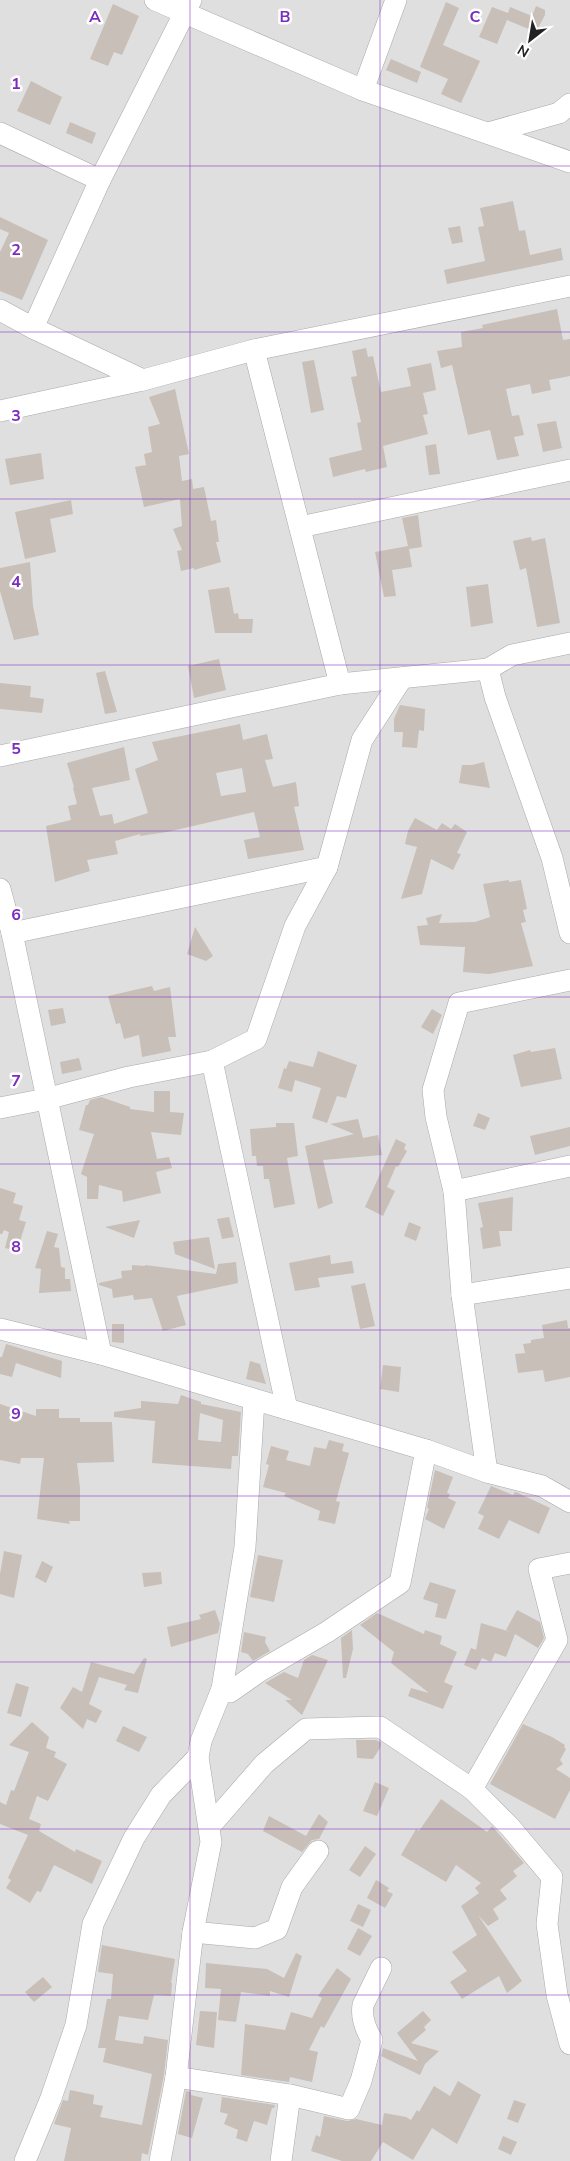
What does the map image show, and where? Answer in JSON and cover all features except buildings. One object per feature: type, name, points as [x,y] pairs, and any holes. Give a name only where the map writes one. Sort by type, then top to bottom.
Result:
[{"type":"street","points":[[155,0],[189,6],[362,90],[570,162]]},
{"type":"street","points":[[362,90],[396,0]]},
{"type":"street","points":[[33,328],[100,180],[189,6]]},
{"type":"street","points":[[488,133],[559,113],[570,104]]},
{"type":"street","points":[[0,133],[100,180]]},
{"type":"street","points":[[0,411],[144,380],[254,350],[570,286]]},
{"type":"street","points":[[0,310],[33,328],[144,380]]},
{"type":"street","points":[[254,350],[340,684]]},
{"type":"street","points":[[300,527],[570,470]]},
{"type":"street","points":[[0,756],[340,684],[488,669],[512,655],[570,643]]},
{"type":"street","points":[[488,669],[495,698],[552,858],[570,933]]},
{"type":"street","points":[[0,1108],[46,1099],[129,1076],[212,1061],[256,1040],[295,926],[327,867],[362,740],[402,678]]},
{"type":"street","points":[[12,933],[327,867]]},
{"type":"street","points":[[0,894],[12,933],[101,1354]]},
{"type":"street","points":[[487,1472],[462,1295],[454,1192],[436,1117],[433,1090],[459,1003],[570,980]]},
{"type":"street","points":[[212,1061],[288,1409]]},
{"type":"street","points":[[454,1192],[570,1166]]},
{"type":"street","points":[[462,1295],[570,1278]]},
{"type":"street","points":[[0,1329],[101,1354],[426,1450],[487,1472],[542,1486],[570,1502]]},
{"type":"street","points":[[160,2161],[176,2077],[193,1932],[211,1842],[198,1757],[201,1741],[222,1689],[245,1547],[254,1400]]},
{"type":"street","points":[[222,1689],[230,1692],[260,1671],[327,1632],[400,1583],[426,1450]]},
{"type":"street","points":[[542,1486],[570,1484]]},
{"type":"street","points":[[472,1789],[557,1640],[539,1569],[570,1563]]},
{"type":"street","points":[[210,1826],[264,1764],[306,1729],[380,1727],[472,1789],[510,1827],[552,1876],[547,1924],[557,1995],[570,2044]]},
{"type":"street","points":[[25,2161],[51,2098],[76,2025],[93,1924],[134,1838],[161,1795],[198,1757]]},
{"type":"street","points":[[193,1932],[255,1938],[277,1929],[292,1887],[318,1851]]},
{"type":"street","points":[[176,2077],[290,2095],[349,2109],[361,2081],[372,2040],[366,2030],[362,2010],[363,2005],[381,1968]]},
{"type":"street","points":[[280,2161],[290,2095]]},
{"type":"shaded area","points":[[0,0],[570,0],[570,2161],[0,2161]]}]
